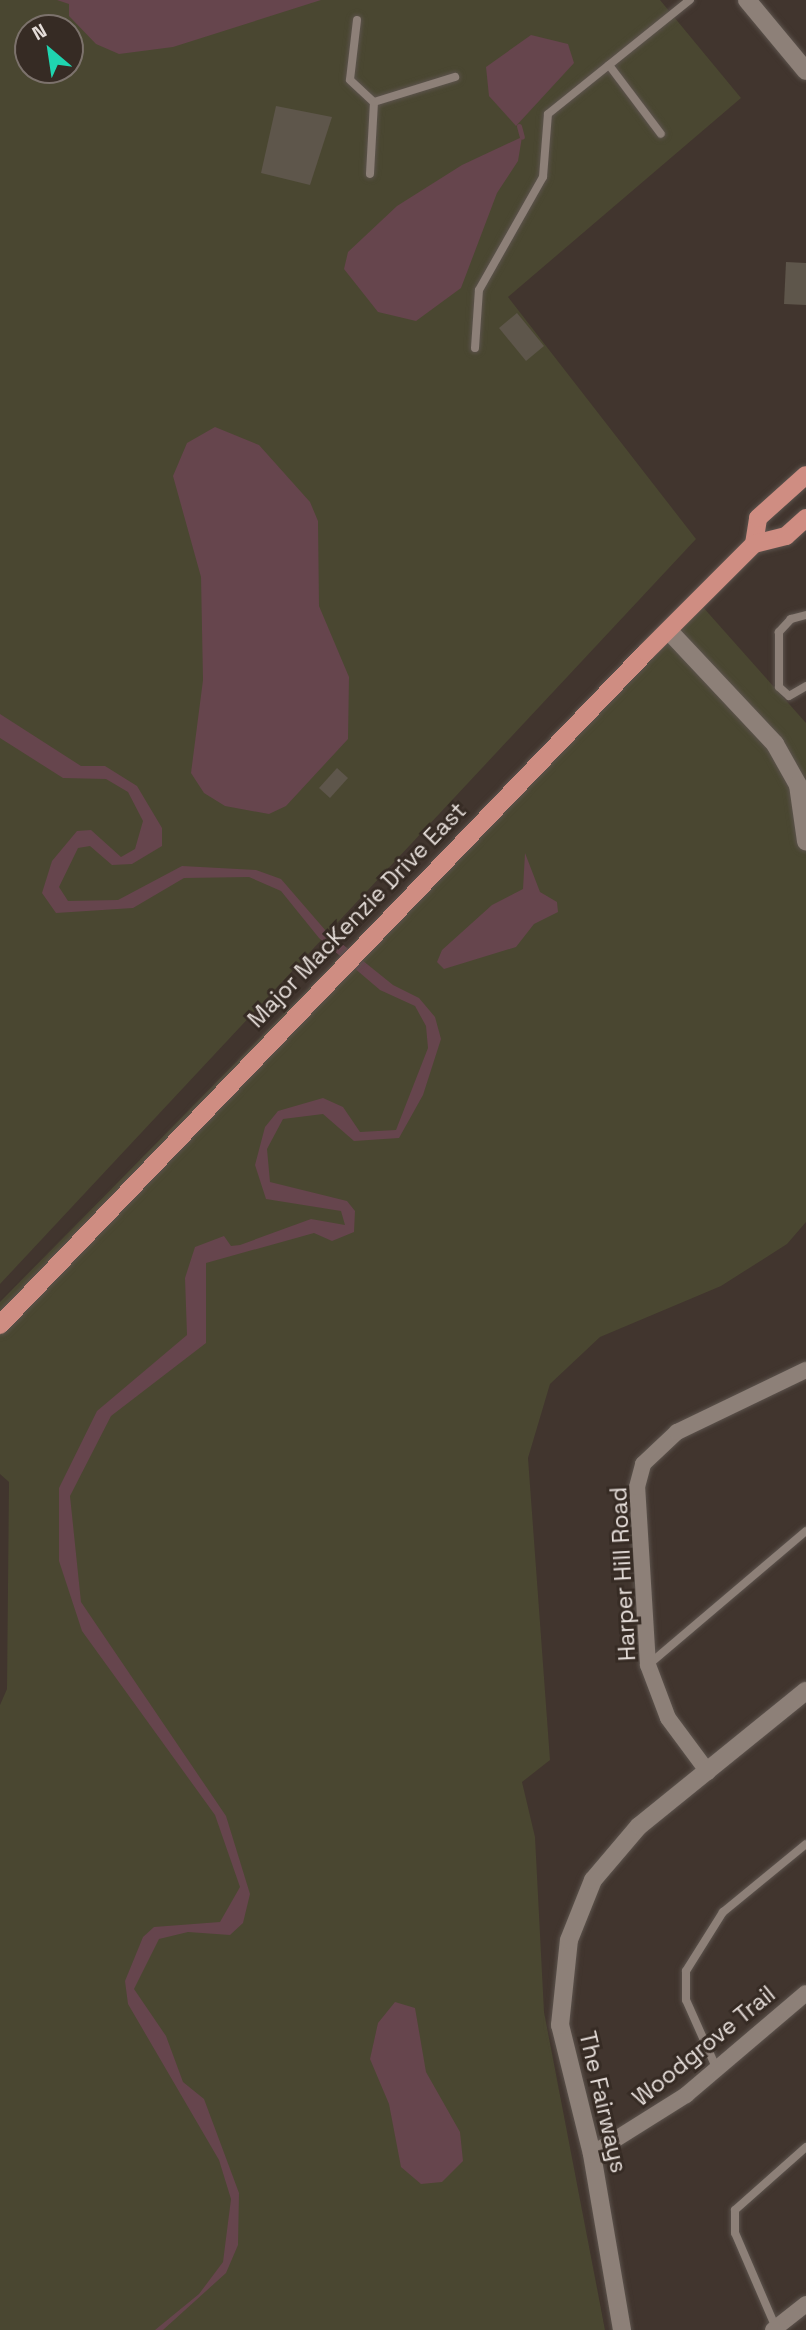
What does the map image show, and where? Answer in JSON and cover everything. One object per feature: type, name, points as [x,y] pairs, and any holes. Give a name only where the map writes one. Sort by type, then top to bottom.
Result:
[{"type":"main road","name":"Major MacKenzie Drive East","points":[[0,1325],[386,917],[754,544],[758,518],[806,475]]},
{"type":"main road","points":[[754,544],[786,537],[806,518]]},
{"type":"street","points":[[747,0],[806,71]]},
{"type":"street","points":[[669,631],[775,744],[802,783],[806,841]]},
{"type":"street","name":"Harper Hill Road","points":[[708,1772],[668,1718],[648,1665],[637,1488],[643,1464],[677,1432],[806,1370]]},
{"type":"street","name":"The Fairways","points":[[622,2330],[592,2154],[560,2025],[569,1940],[593,1880],[612,1854],[806,1691]]},
{"type":"street","name":"Woodgrove Trail","points":[[592,2154],[686,2095],[715,2065],[806,1993]]},
{"type":"street","points":[[775,2329],[806,2304]]},
{"type":"lane","points":[[475,348],[479,290],[543,177],[548,114],[690,0]]},
{"type":"lane","points":[[357,20],[350,80],[374,103],[370,174]]},
{"type":"lane","points":[[609,65],[661,134]]},
{"type":"lane","points":[[374,103],[455,77]]},
{"type":"lane","points":[[806,615],[791,619],[779,632],[779,687],[789,696],[806,686]]},
{"type":"lane","points":[[648,1665],[806,1531]]},
{"type":"lane","points":[[715,2065],[687,2000],[686,1970],[723,1912],[806,1844]]},
{"type":"lane","points":[[775,2329],[735,2233],[735,2210],[806,2147]]},
{"type":"shaded area","points":[[0,0],[660,0],[741,98],[508,297],[696,539],[0,1284]]},
{"type":"shaded area","points":[[57,0],[321,0],[173,47],[119,54],[96,44],[84,32],[84,14],[69,14],[69,4]]},
{"type":"shaded area","points":[[531,35],[568,44],[574,63],[516,126],[489,96],[486,67]]},
{"type":"shaded area","points":[[522,137],[518,161],[497,193],[461,288],[416,321],[378,312],[344,269],[348,252],[397,206],[462,165]]},
{"type":"shaded area","points":[[215,427],[259,445],[310,502],[318,521],[319,606],[349,677],[348,739],[286,806],[269,814],[225,806],[204,793],[191,773],[203,680],[201,577],[173,476],[187,443]]},
{"type":"shaded area","points":[[694,597],[806,723],[806,1222],[787,1244],[721,1286],[600,1337],[550,1384],[528,1458],[550,1760],[522,1782],[535,1837],[544,2012],[605,2330],[0,2330],[0,1705],[7,1689],[9,1482],[0,1474],[0,1302]]},
{"type":"shaded area","points":[[0,714],[81,766],[105,766],[137,786],[162,828],[162,846],[132,864],[112,865],[90,846],[78,848],[59,887],[68,901],[118,900],[182,866],[256,870],[281,879],[326,931],[393,985],[419,998],[435,1017],[441,1039],[423,1095],[399,1138],[354,1141],[323,1114],[283,1119],[267,1149],[270,1182],[347,1201],[355,1211],[354,1232],[332,1241],[314,1233],[206,1263],[206,1343],[111,1416],[70,1496],[81,1602],[226,1816],[250,1894],[243,1923],[230,1935],[188,1932],[159,1939],[134,1989],[166,2036],[183,2082],[204,2099],[239,2193],[238,2245],[226,2273],[163,2330],[155,2330],[199,2294],[223,2262],[231,2199],[219,2160],[128,2004],[125,1981],[143,1937],[154,1927],[220,1922],[240,1887],[215,1815],[82,1631],[59,1561],[59,1488],[97,1411],[187,1335],[185,1278],[195,1247],[224,1236],[231,1246],[240,1245],[311,1219],[345,1225],[341,1211],[266,1199],[255,1165],[265,1127],[278,1111],[323,1098],[343,1107],[360,1132],[396,1130],[428,1048],[426,1026],[415,1006],[380,990],[319,938],[281,891],[249,877],[184,878],[133,908],[56,913],[42,893],[52,861],[77,831],[91,830],[121,857],[135,849],[143,821],[128,792],[106,779],[63,778],[0,738]]},
{"type":"shaded area","points":[[525,853],[540,892],[557,902],[558,912],[534,924],[516,947],[444,969],[437,962],[442,950],[492,905],[523,889]]},
{"type":"shaded area","points":[[395,2002],[415,2008],[426,2072],[460,2132],[463,2161],[442,2182],[421,2184],[401,2167],[389,2104],[370,2059],[378,2023]]},
{"type":"building","points":[[276,106],[332,117],[310,185],[261,173]]},
{"type":"building","points":[[786,262],[806,263],[806,305],[784,304]]},
{"type":"building","points":[[517,313],[544,346],[526,361],[499,328]]},
{"type":"building","points":[[337,768],[348,778],[330,798],[319,788]]},
{"type":"waterway","points":[[519,126],[522,137]]}]
